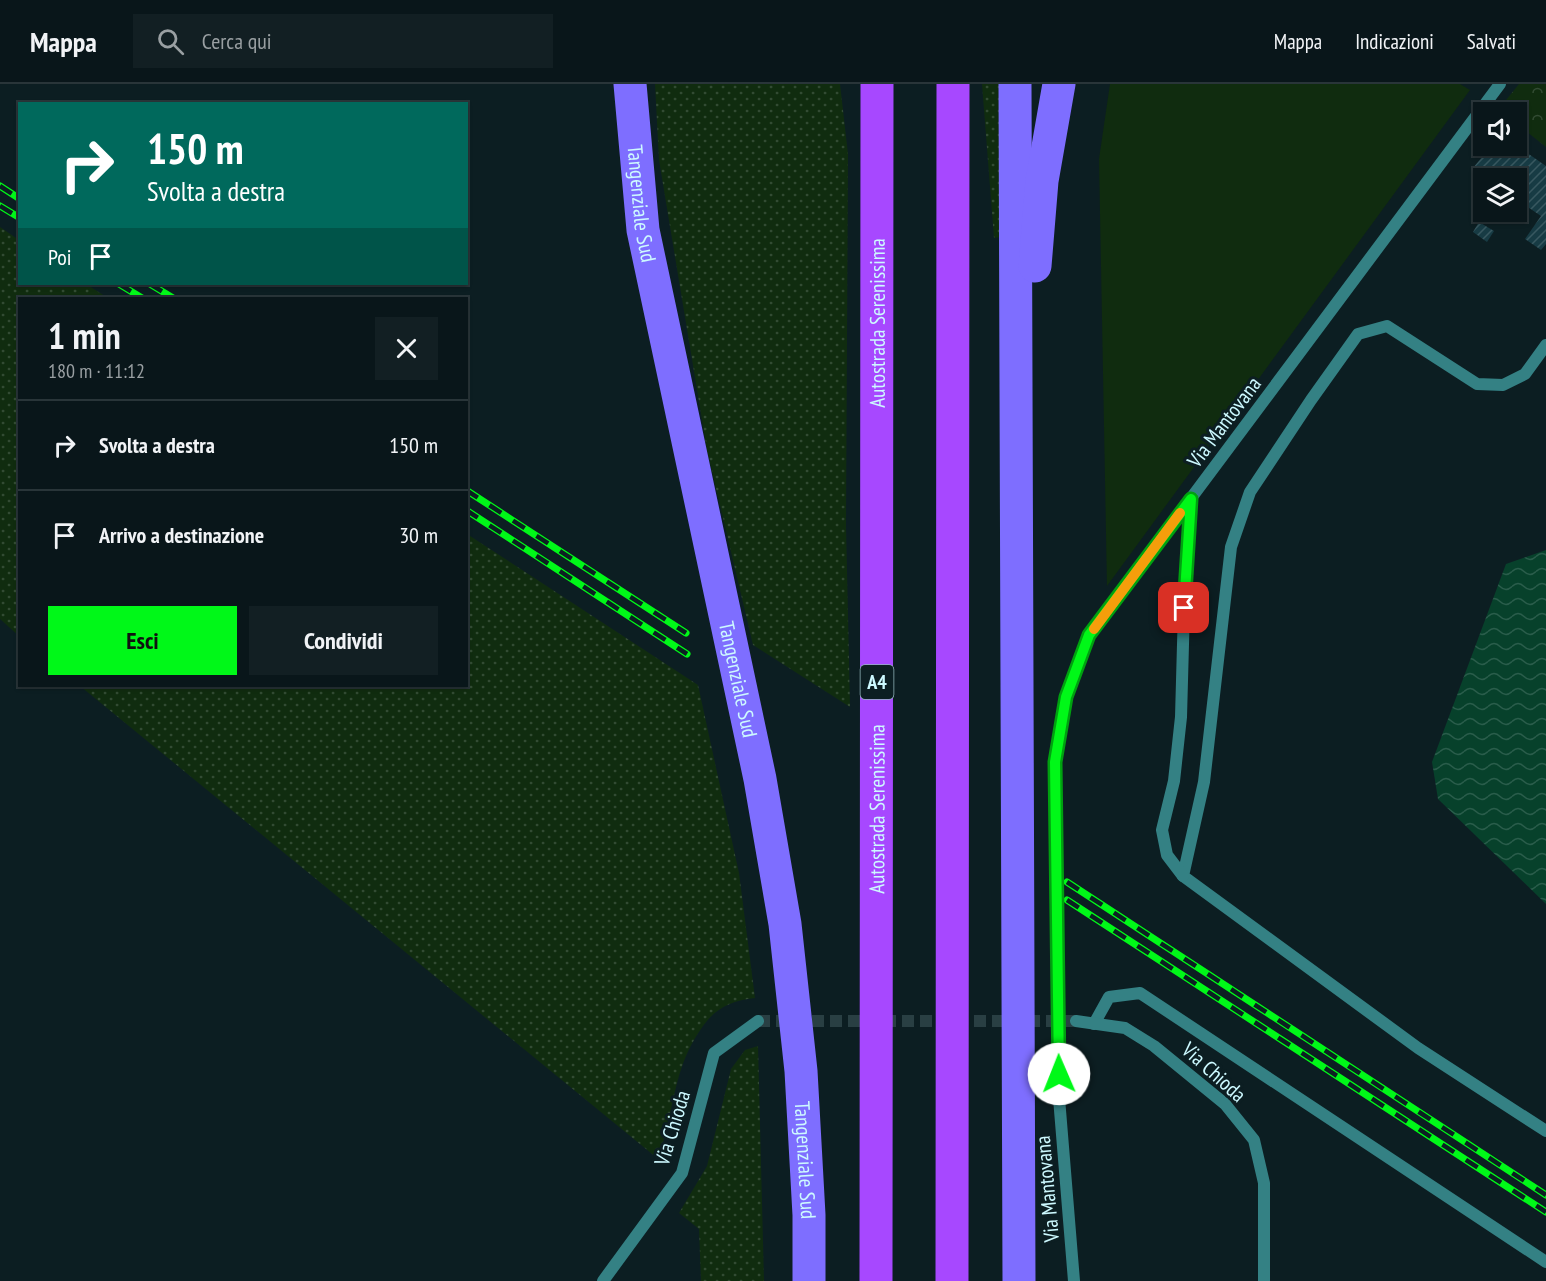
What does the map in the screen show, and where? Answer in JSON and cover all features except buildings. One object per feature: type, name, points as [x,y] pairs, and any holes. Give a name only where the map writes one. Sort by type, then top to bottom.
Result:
[{"type":"highway","points":[[608,84],[613,137],[643,230]]},
{"type":"highway","name":"Tangenziale Sud","points":[[630,84],[643,230],[760,779],[785,924],[801,1071],[809,1215],[809,1281]]},
{"type":"highway","name":"Autostrada Serenissima","points":[[876,1281],[877,84]]},
{"type":"highway","points":[[952,84],[952,1281]]},
{"type":"highway","points":[[1015,84],[1018,1281]]},
{"type":"highway","points":[[1017,477],[1042,181],[1059,84]]},
{"type":"street","name":"Via Mantovana","points":[[1074,1281],[1059,1098],[1055,762],[1066,697],[1089,635],[1500,84]]},
{"type":"street","points":[[1183,876],[1204,782],[1231,547],[1250,492],[1311,400],[1358,334],[1387,326],[1477,384],[1503,385],[1525,374],[1546,345]]},
{"type":"street","points":[[1191,499],[1184,608],[1181,717],[1174,781],[1162,830],[1167,855],[1183,876],[1418,1048],[1546,1131]]},
{"type":"street","points":[[1094,1024],[1109,997],[1140,993],[1546,1263]]},
{"type":"street","name":"Via Chioda","points":[[603,1281],[682,1173],[714,1053],[758,1021]]},
{"type":"street","name":"Via Chioda","points":[[1076,1022],[1125,1028],[1154,1046],[1225,1104],[1254,1140],[1263,1183],[1264,1281]]},
{"type":"green space","points":[[655,84],[840,84],[848,154],[846,525],[850,707],[753,645],[707,450],[659,160]]},
{"type":"green space","points":[[982,84],[1000,84],[1000,237],[994,238]]},
{"type":"green space","points":[[1110,84],[1460,84],[1470,90],[1107,586],[1099,159]]},
{"type":"green space","points":[[1519,84],[1546,84],[1546,147],[1527,132],[1527,102],[1504,102]]},
{"type":"green space","points":[[0,227],[18,239],[18,285],[88,285],[106,297],[18,297],[18,635],[0,619]]},
{"type":"green space","points":[[468,535],[698,685],[739,873],[755,998],[738,1001],[718,1011],[706,1022],[694,1039],[681,1070],[665,1137],[657,1158],[81,687],[468,687]]},
{"type":"green space","points":[[758,1046],[764,1281],[701,1281],[699,1229],[679,1213],[707,1166],[731,1069],[745,1050]]},
{"type":"water","points":[[1546,550],[1546,904],[1438,799],[1432,762],[1506,564]]},
{"type":"tunnel","points":[[758,1021],[1076,1021]]},
{"type":"railway","points":[[0,186],[18,198]]},
{"type":"railway","points":[[0,206],[18,217]]},
{"type":"railway","points":[[121,285],[140,297]]},
{"type":"railway","points":[[152,285],[171,297]]},
{"type":"railway","points":[[468,491],[686,633]]},
{"type":"railway","points":[[468,511],[687,654]]},
{"type":"railway","points":[[1067,882],[1546,1195]]},
{"type":"railway","points":[[1067,900],[1546,1212]]},
{"type":"slow traffic","points":[[1094,629],[1180,513]]},
{"type":"route","points":[[1059,1074],[1055,762],[1066,697],[1089,635],[1191,499],[1184,608]]}]
